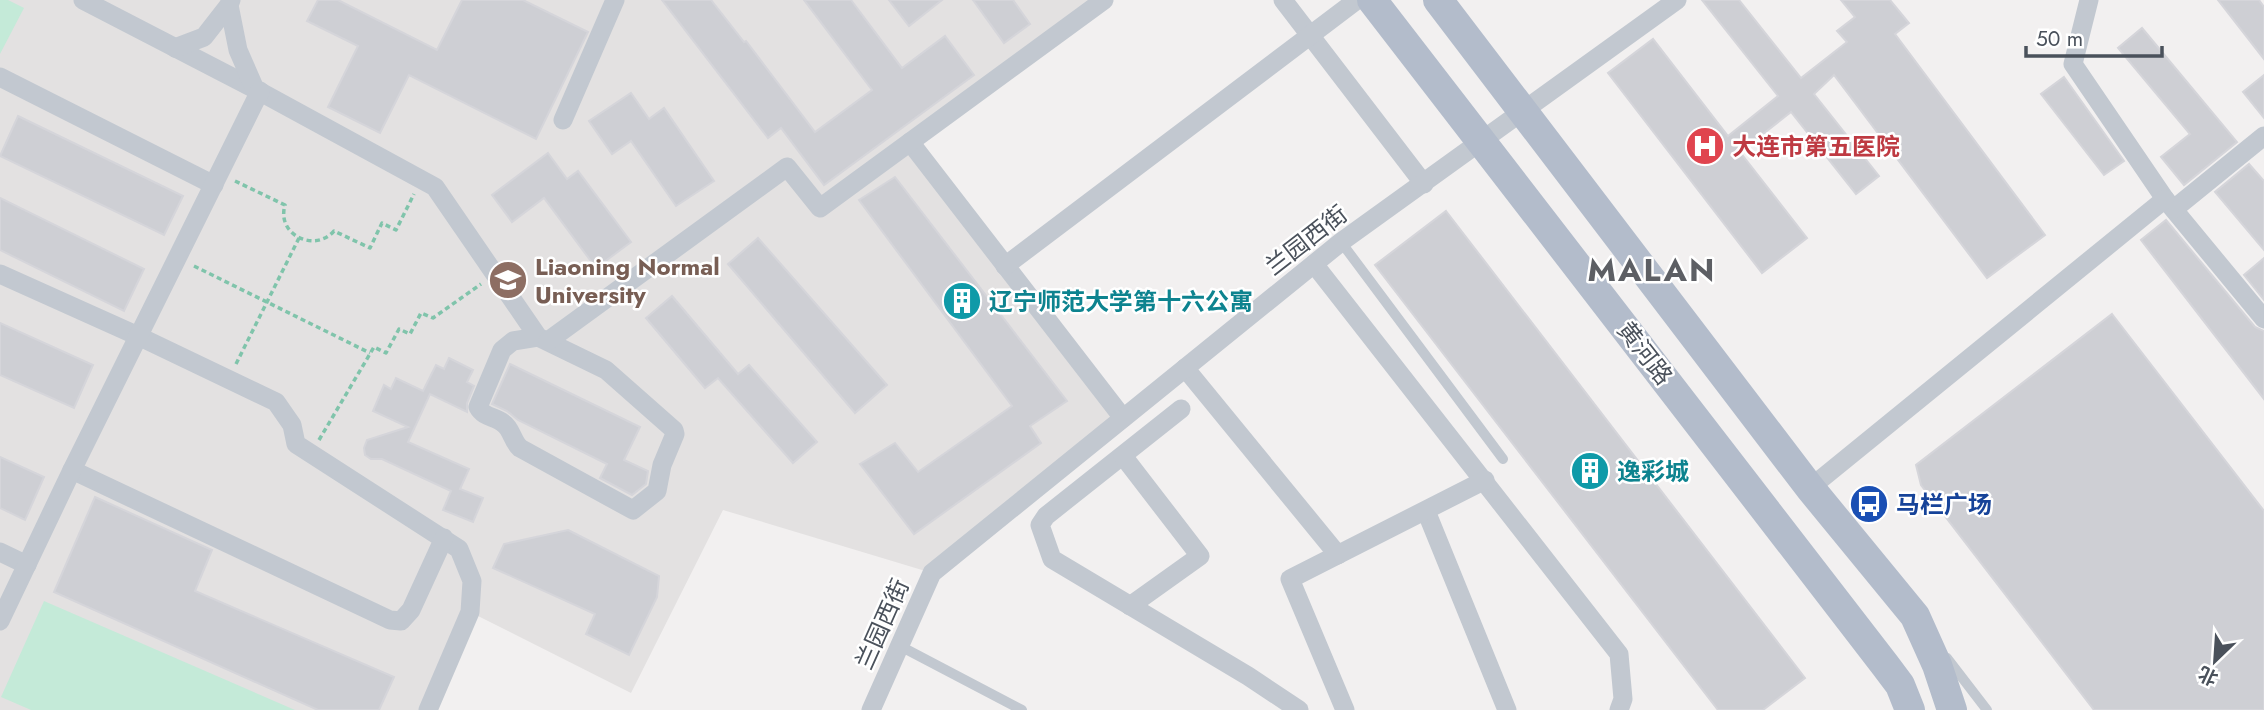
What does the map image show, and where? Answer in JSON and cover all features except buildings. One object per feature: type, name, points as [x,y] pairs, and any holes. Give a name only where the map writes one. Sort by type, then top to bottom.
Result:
[{"type":"main road","name":"黄河路","points":[[1372,0],[1885,665],[1900,685],[1910,710]]},
{"type":"main road","name":"黄河路","points":[[1438,0],[1810,488],[1915,616],[1937,666],[1952,710]]},
{"type":"street","points":[[83,0],[257,90],[435,187],[543,339],[606,370],[674,430],[675,435],[662,465],[657,491],[633,510],[520,448],[513,442],[508,427],[482,414],[478,407],[480,400],[502,350],[513,341],[543,339],[787,167],[820,208],[1104,0]]},
{"type":"street","points":[[563,120],[615,0]]},
{"type":"street","points":[[1283,0],[1424,184]]},
{"type":"street","points":[[1005,266],[1357,0]]},
{"type":"street","name":"兰园西街","points":[[871,710],[932,573],[1341,242],[1677,0]]},
{"type":"street","points":[[2089,0],[2073,64],[2170,204],[2264,319]]},
{"type":"street","points":[[175,48],[204,37],[230,2]]},
{"type":"street","points":[[0,621],[217,179],[257,90],[238,50],[230,2]]},
{"type":"street","points":[[0,77],[217,179]]},
{"type":"street","points":[[1810,488],[2170,204],[2264,136]]},
{"type":"street","points":[[910,142],[1123,418]]},
{"type":"street","points":[[1314,264],[1619,654],[1623,699],[1619,710]]},
{"type":"street","points":[[0,274],[276,402],[292,425],[296,444],[459,549],[472,581],[470,612],[428,710]]},
{"type":"street","points":[[1185,368],[1338,555]]},
{"type":"street","points":[[1181,409],[1046,516],[1040,525],[1052,559],[1248,676],[1299,710]]},
{"type":"street","points":[[1123,456],[1200,556],[1130,606]]},
{"type":"street","points":[[72,470],[390,620],[401,621],[411,610],[444,538]]},
{"type":"street","points":[[1345,710],[1290,579],[1485,480]]},
{"type":"street","points":[[1426,510],[1507,710]]},
{"type":"street","points":[[0,552],[27,565]]},
{"type":"lane","points":[[1341,242],[1503,459]]},
{"type":"lane","points":[[1915,616],[1987,710]]},
{"type":"lane","points":[[900,646],[1022,710]]},
{"type":"path","points":[[217,179],[285,205],[283,212],[290,233],[307,242],[328,239],[334,231],[370,248],[382,223],[396,230],[421,180]]},
{"type":"path","points":[[229,379],[299,238]]},
{"type":"path","points":[[178,258],[370,354]]},
{"type":"path","points":[[311,454],[374,347],[386,353],[399,329],[410,334],[421,313],[433,318],[495,274]]},
{"type":"shaded area","name":"Liaoning Normal University","points":[[0,0],[1104,0],[911,142],[1123,418],[932,573],[723,510],[631,693],[470,612],[428,710],[0,710]]},
{"type":"green space","points":[[0,0],[8,0],[24,8],[0,54]]},
{"type":"green space","points":[[44,601],[295,710],[31,710],[1,697]]},
{"type":"place","name":"大连市第五医院","points":[[1705,146]]},
{"type":"place","name":"Liaoning Normal University","points":[[508,280]]},
{"type":"place","name":"辽宁师范大学第十六公寓","points":[[962,301]]},
{"type":"place","name":"逸彩城","points":[[1590,471]]},
{"type":"place","name":"马栏广场","points":[[1869,504]]},
{"type":"district","name":"MALAN","points":[[1652,270]]}]
